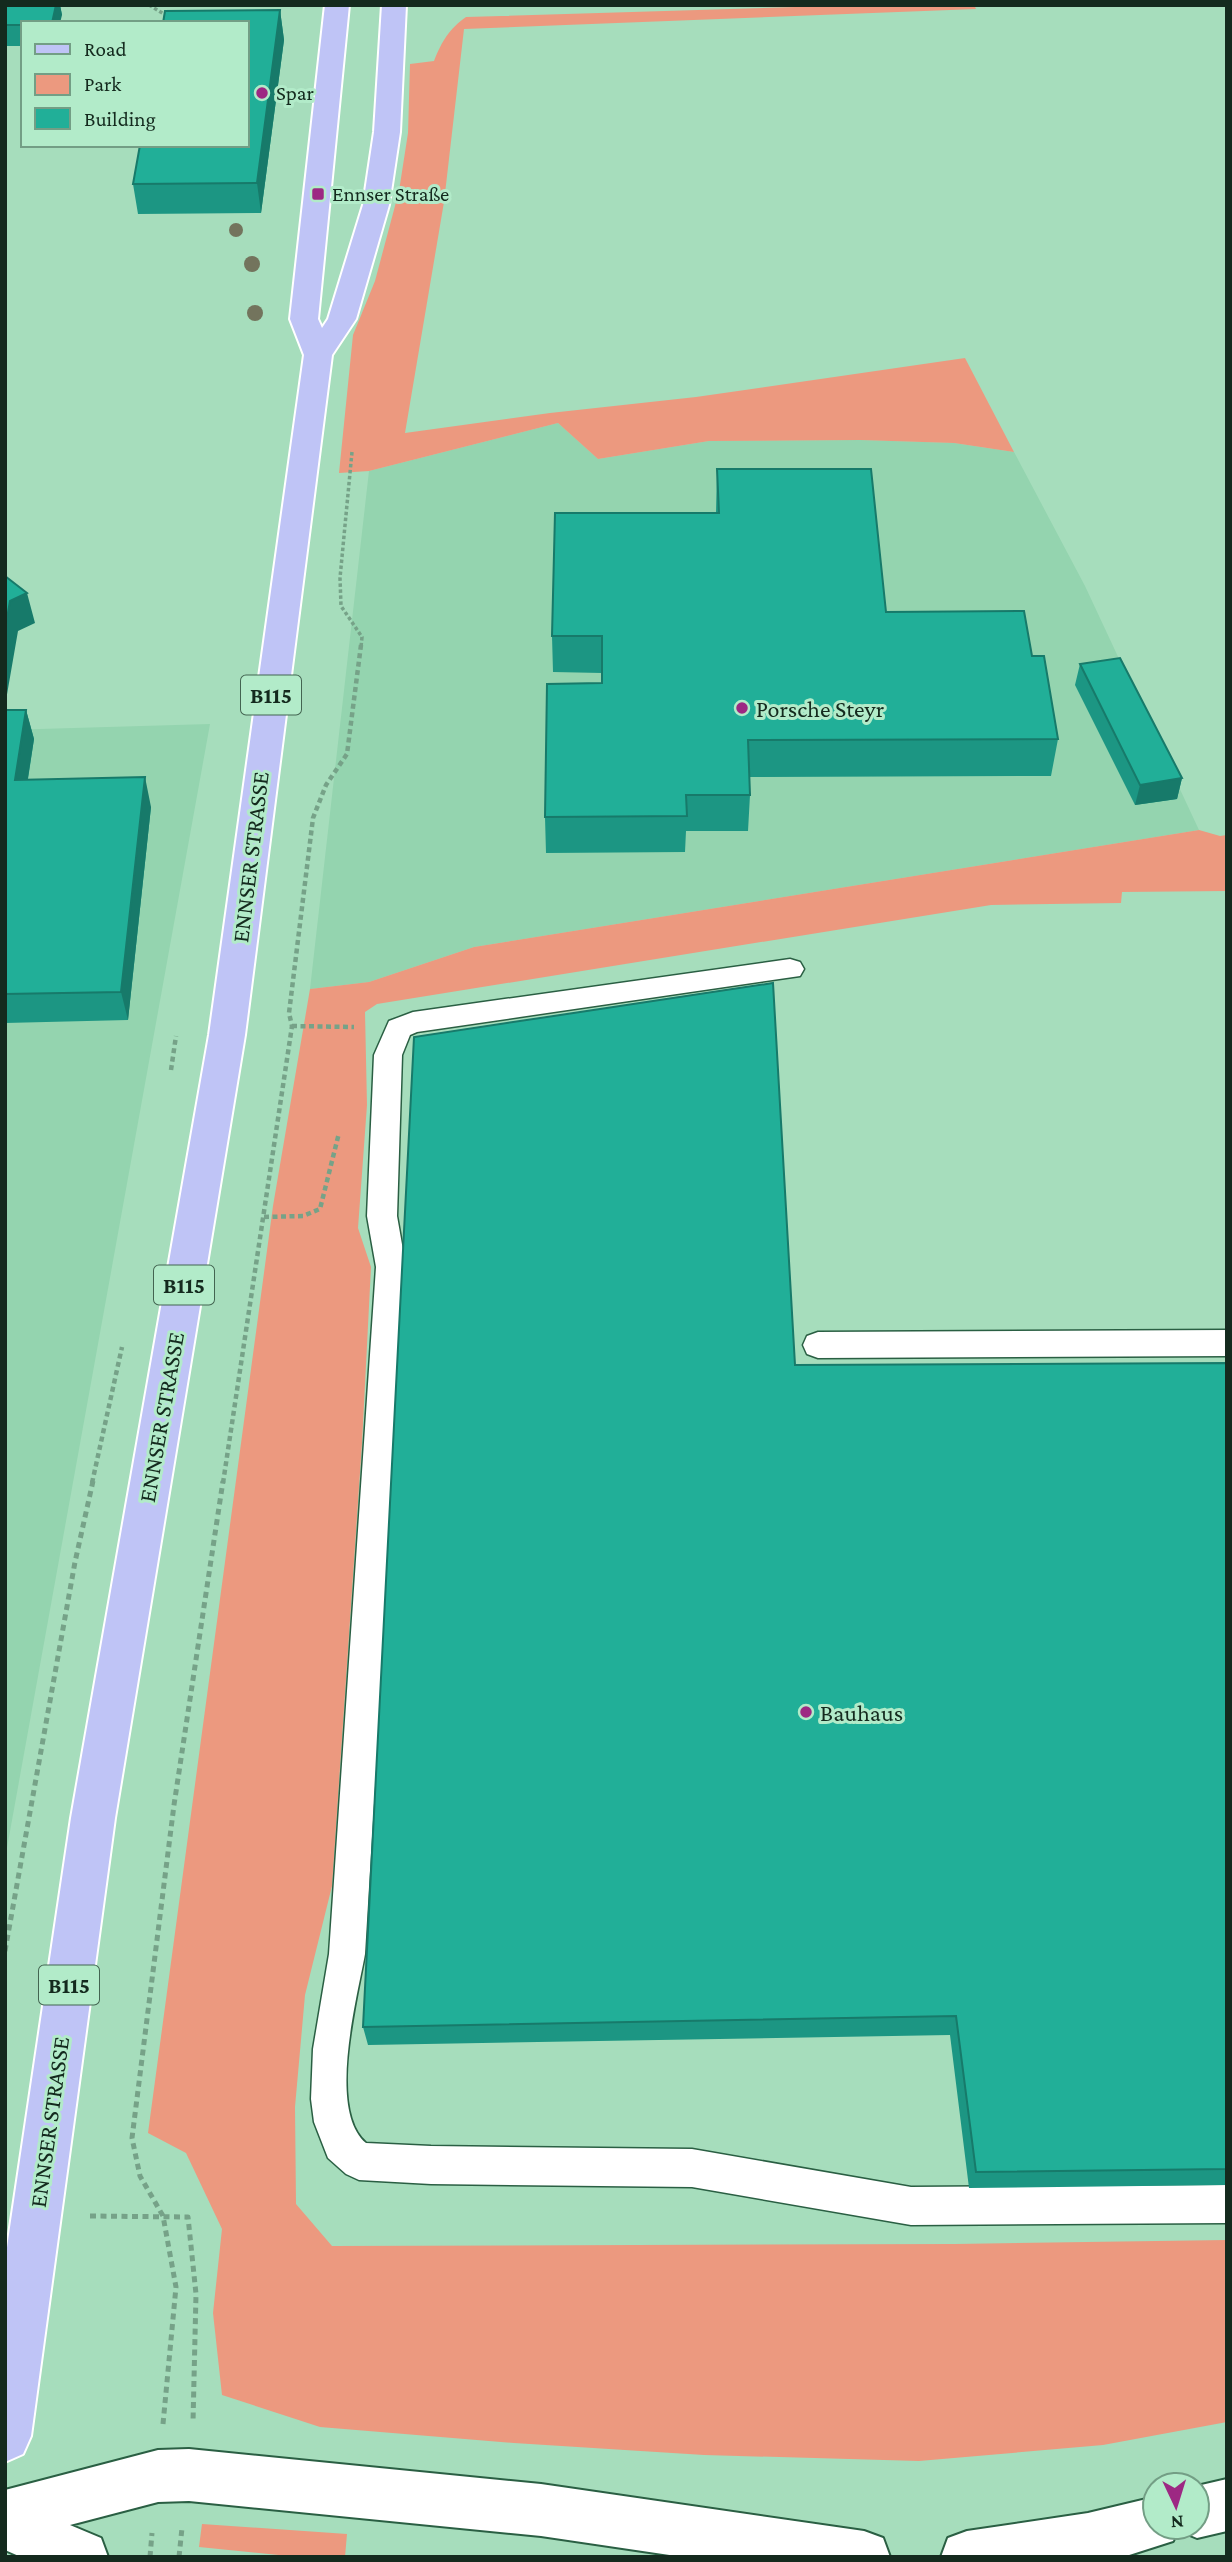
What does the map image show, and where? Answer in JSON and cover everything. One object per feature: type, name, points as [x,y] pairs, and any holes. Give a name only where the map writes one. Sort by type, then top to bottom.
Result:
[{"type":"main road","name":"ENNSER STRASSE","points":[[318,355],[304,319],[337,5]]},
{"type":"main road","name":"ENNSER STRASSE","points":[[5,2437],[93,1818],[227,1035],[318,355],[342,318],[376,205],[387,132],[394,5]]},
{"type":"street","points":[[5,2516],[174,2475],[541,2510],[864,2557]]},
{"type":"street","points":[[5,2524],[82,2557]]},
{"type":"street","points":[[968,2557],[1088,2539],[1141,2526]]},
{"type":"lane","points":[[790,970],[413,1022],[399,1028],[388,1055],[382,1216],[391,1267],[347,1954],[331,2043],[329,2098],[340,2143],[359,2161],[431,2165],[692,2168],[911,2206],[1227,2204]]},
{"type":"lane","points":[[818,1345],[1227,1343]]},
{"type":"path","points":[[149,5],[176,21]]},
{"type":"path","points":[[178,2557],[174,2475],[176,2287],[163,2216],[140,2176],[132,2138],[174,1805],[292,1026],[289,1013],[313,818],[326,785],[347,754],[362,637],[341,606],[340,578],[352,443]]},
{"type":"path","points":[[292,1026],[399,1028]]},
{"type":"path","points":[[169,1078],[176,1036]]},
{"type":"path","points":[[264,1217],[303,1216],[320,1209],[342,1123]]},
{"type":"path","points":[[5,1951],[75,1562],[122,1344]]},
{"type":"path","points":[[36,2214],[188,2217],[195,2294],[195,2376],[174,2475],[149,2557]]},
{"type":"shaded area","name":"Porsche Steyr","points":[[558,423],[598,459],[709,441],[860,440],[954,443],[1014,452],[1085,586],[1199,830],[474,947],[369,982],[310,989],[369,471]]},
{"type":"shaded area","points":[[210,724],[5,1859],[5,730]]},
{"type":"green space","points":[[863,5],[974,5],[976,9],[464,29],[444,202],[405,433],[696,397],[965,358],[1014,452],[954,443],[860,440],[709,441],[598,459],[558,423],[369,471],[339,473],[353,335],[375,281],[399,191],[408,133],[410,64],[434,61],[447,36],[466,17]]},
{"type":"green space","points":[[1199,830],[1220,836],[1227,835],[1227,891],[1122,892],[1121,903],[991,905],[377,1004],[365,1012],[367,1105],[358,1228],[371,1267],[362,1443],[332,1886],[305,1995],[295,2107],[296,2204],[332,2246],[955,2244],[1227,2240],[1227,2422],[1103,2445],[919,2461],[704,2455],[320,2427],[222,2395],[213,2313],[222,2229],[186,2153],[148,2133],[273,1206],[310,989],[369,982],[474,947]]},
{"type":"green space","points":[[202,2524],[347,2534],[345,2557],[298,2557],[199,2547]]},
{"type":"building","points":[[5,5],[56,5],[52,21],[21,21],[21,25],[5,25]]},
{"type":"building","points":[[280,10],[257,183],[133,184],[140,147],[248,147],[248,21],[163,21],[165,11]]},
{"type":"building","points":[[717,469],[871,469],[886,612],[1024,611],[1032,656],[1044,656],[1058,739],[748,740],[750,795],[686,795],[687,816],[545,817],[547,684],[602,683],[602,636],[552,636],[555,513],[719,513]]},
{"type":"building","points":[[5,576],[27,593],[10,601],[5,630]]},
{"type":"building","points":[[1120,658],[1182,778],[1140,785],[1080,664]]},
{"type":"building","points":[[5,710],[26,710],[15,780],[145,777],[121,992],[5,994]]},
{"type":"building","name":"Bauhaus","points":[[773,983],[795,1365],[1227,1363],[1227,2169],[976,2172],[956,2016],[363,2027],[414,1037]]},
{"type":"place","name":"Spar","points":[[262,93]]},
{"type":"place","name":"Ennser Straße","points":[[318,194]]},
{"type":"place","name":"Porsche Steyr","points":[[742,708]]},
{"type":"place","name":"Bauhaus","points":[[806,1712]]}]
